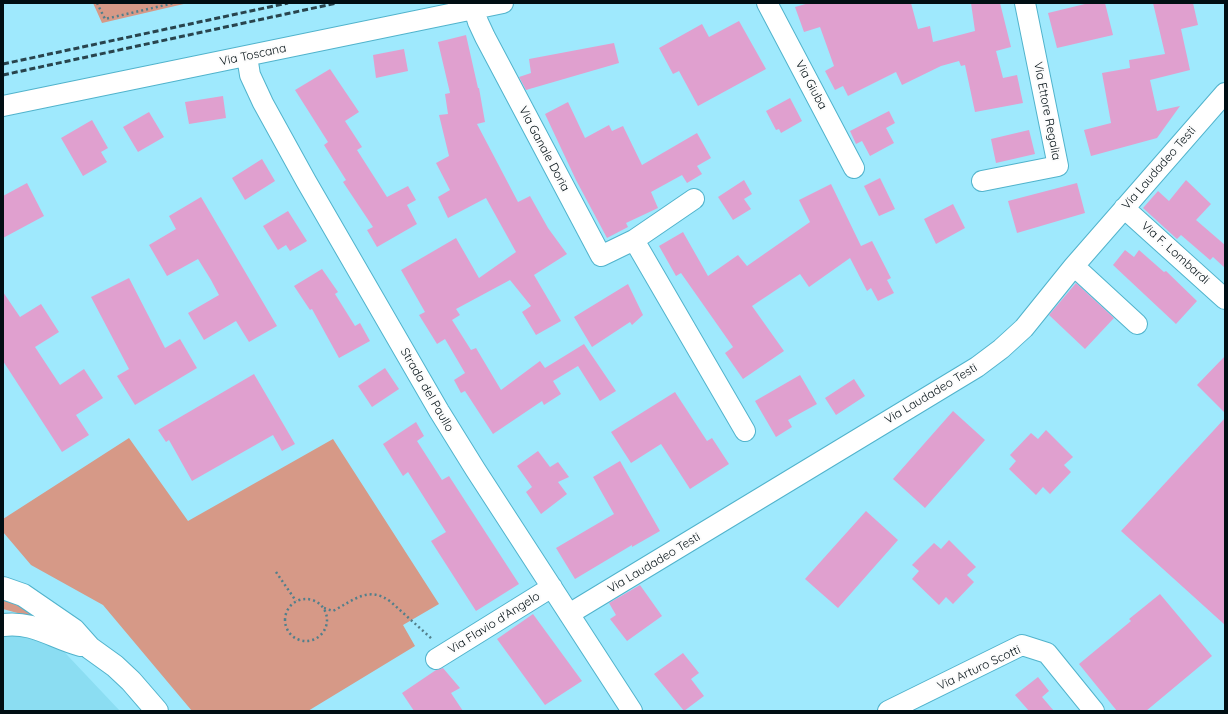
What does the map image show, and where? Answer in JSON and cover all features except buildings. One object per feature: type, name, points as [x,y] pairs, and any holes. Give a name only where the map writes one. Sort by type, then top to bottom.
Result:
[{"type":"main road","points":[[3,579],[13,592],[71,627],[93,650],[132,681],[157,711]]},
{"type":"main road","points":[[3,625],[32,627],[93,650]]},
{"type":"street","name":"Via Toscana","points":[[3,106],[503,3]]},
{"type":"street","name":"Via Giuba","points":[[768,3],[854,168]]},
{"type":"street","name":"Via Ettore Regalia","points":[[982,181],[1058,166],[1025,3]]},
{"type":"street","name":"Via Ganale Doria","points":[[474,9],[485,37],[601,256],[634,240],[694,199]]},
{"type":"street","name":"Strada del Paullo","points":[[247,56],[250,75],[255,87],[314,194],[448,426],[632,711]]},
{"type":"street","name":"Via Laudadeo Testi","points":[[569,614],[989,358],[1024,328],[1074,266],[1225,93]]},
{"type":"street","name":"Via F. Lombardi","points":[[1124,208],[1225,299]]},
{"type":"street","points":[[634,240],[745,431]]},
{"type":"street","points":[[1074,266],[1137,324]]},
{"type":"street","name":"Via Flavio d'Angelo","points":[[442,656],[552,587]]},
{"type":"street","name":"Via Arturo Scotti","points":[[888,711],[1022,645],[1047,653],[1094,711]]},
{"type":"path","points":[[97,3],[105,19],[161,4],[174,3]]},
{"type":"path","points":[[276,572],[296,601]]},
{"type":"path","points":[[324,608],[334,611],[369,593],[380,595],[391,602],[442,656]]},
{"type":"path","points":[[309,598],[316,600],[324,608],[328,617],[325,630],[321,636],[315,640],[308,642],[300,641],[294,638],[286,626],[286,612],[296,601],[309,598]]},
{"type":"shaded area","points":[[93,3],[188,3],[102,23]]},
{"type":"shaded area","points":[[129,438],[188,521],[333,439],[439,604],[403,625],[415,646],[308,711],[192,711],[103,605],[31,565],[3,532],[3,519]]},
{"type":"shaded area","points":[[3,595],[39,619],[3,609]]},
{"type":"shaded area","points":[[3,632],[52,639],[120,711],[3,711]]},
{"type":"railway","points":[[3,64],[288,3]]},
{"type":"railway","points":[[3,75],[337,3]]}]
